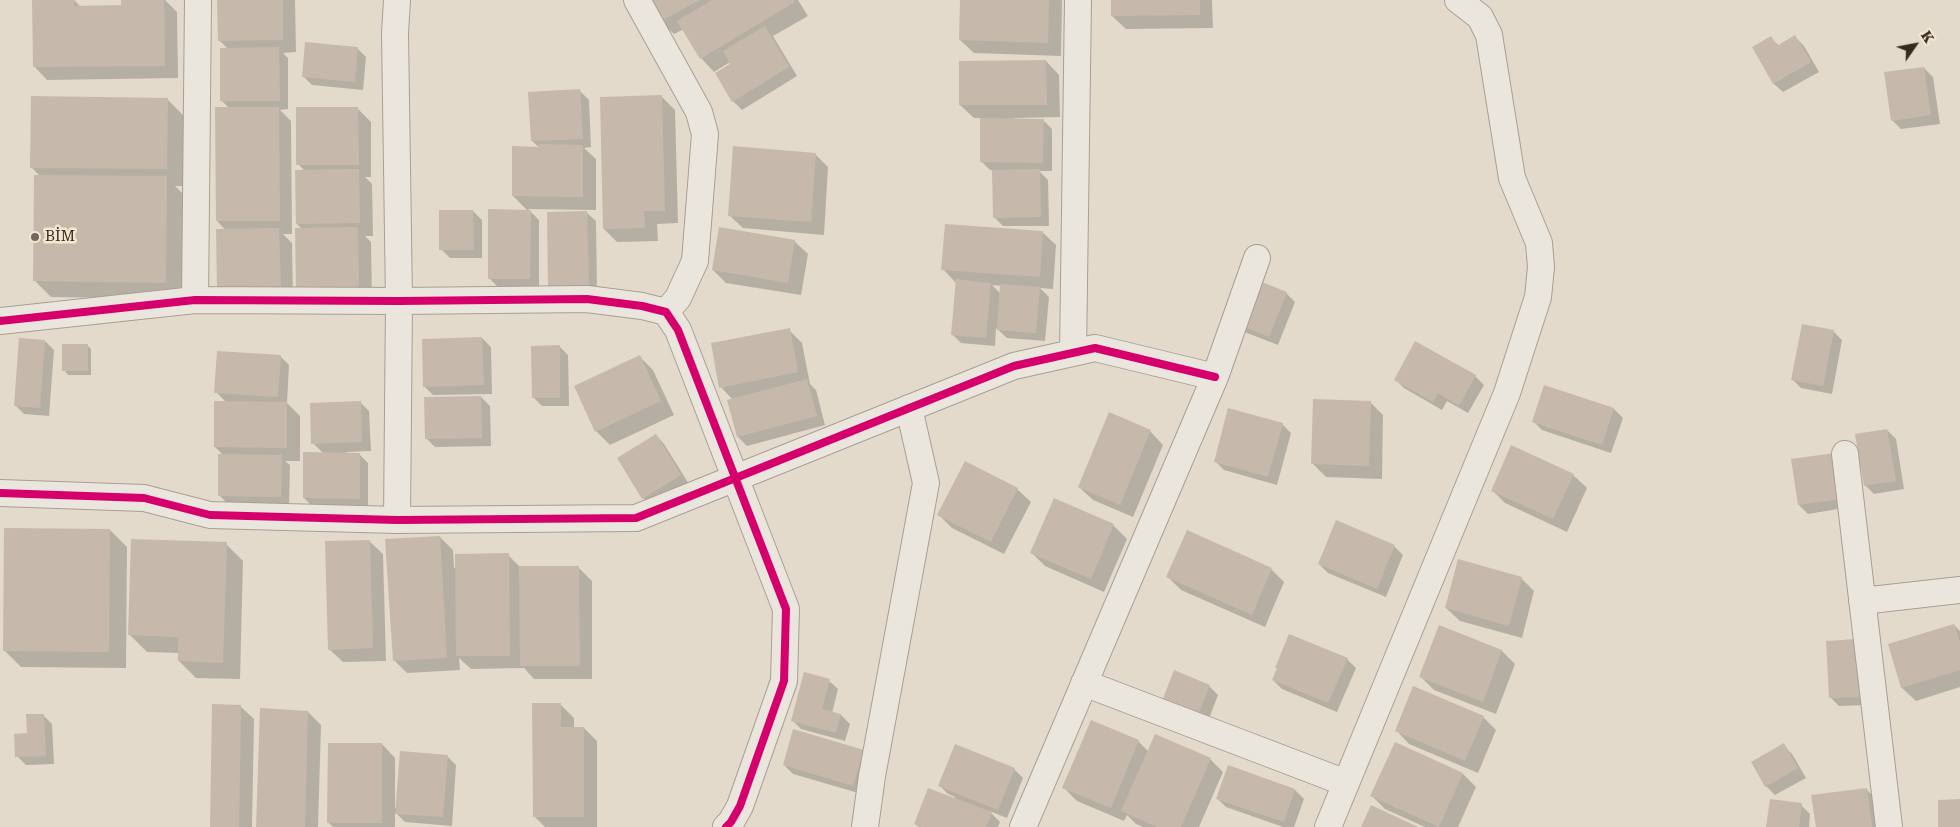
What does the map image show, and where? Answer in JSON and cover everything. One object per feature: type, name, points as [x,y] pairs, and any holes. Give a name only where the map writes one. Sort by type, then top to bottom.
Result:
[{"type":"street","points":[[195,300],[198,0]]},
{"type":"street","points":[[397,0],[395,33],[399,301],[397,520]]},
{"type":"street","points":[[637,0],[699,112],[705,134],[695,261],[678,298],[666,312]]},
{"type":"street","points":[[1073,353],[1078,0]]},
{"type":"street","points":[[1328,827],[1507,393],[1538,297],[1542,266],[1539,243],[1512,178],[1489,35],[1480,17],[1458,0]]},
{"type":"street","points":[[1023,827],[1215,377],[1257,258]]},
{"type":"street","points":[[0,321],[195,300],[587,300],[642,306],[666,312],[678,330],[786,609],[784,681],[740,806],[726,827]]},
{"type":"street","points":[[0,493],[144,498],[210,515],[397,520],[636,518],[1014,366],[1095,348],[1215,377]]},
{"type":"street","points":[[864,827],[926,483],[910,408]]},
{"type":"street","points":[[1845,454],[1889,827]]},
{"type":"street","points":[[1862,601],[1960,590]]},
{"type":"street","points":[[1084,683],[1346,783]]},
{"type":"building","points":[[32,0],[74,0],[74,6],[121,5],[121,0],[164,0],[165,66],[33,67]]},
{"type":"building","points":[[217,0],[283,0],[283,40],[218,41]]},
{"type":"building","points":[[648,0],[700,0],[659,22]]},
{"type":"building","points":[[712,0],[794,0],[795,2],[700,59],[677,21]]},
{"type":"building","points":[[960,0],[1049,0],[1048,43],[959,40]]},
{"type":"building","points":[[1111,0],[1200,0],[1200,15],[1111,16]]},
{"type":"building","points":[[765,26],[789,67],[732,102],[715,73],[730,64],[723,51]]},
{"type":"building","points":[[1795,35],[1811,62],[1773,84],[1752,47],[1771,36],[1777,46]]},
{"type":"building","points":[[305,42],[358,47],[355,82],[302,77]]},
{"type":"building","points":[[279,47],[280,101],[220,101],[220,48]]},
{"type":"building","points":[[1046,60],[1047,105],[959,105],[959,61]]},
{"type":"building","points":[[1924,67],[1931,115],[1891,121],[1884,72]]},
{"type":"building","points":[[580,89],[583,139],[531,141],[528,92]]},
{"type":"building","points":[[662,95],[665,211],[644,211],[645,228],[603,229],[600,97]]},
{"type":"building","points":[[31,96],[168,98],[167,169],[30,168]]},
{"type":"building","points":[[215,107],[279,107],[280,221],[216,221]]},
{"type":"building","points":[[296,107],[358,107],[359,165],[296,165]]},
{"type":"building","points":[[980,118],[1044,119],[1043,163],[980,162]]},
{"type":"building","points":[[538,144],[583,145],[583,197],[512,196],[512,146],[538,147]]},
{"type":"building","points":[[733,146],[816,153],[811,222],[728,216]]},
{"type":"building","points":[[359,169],[360,223],[296,224],[295,170]]},
{"type":"building","points":[[1040,169],[1041,217],[993,218],[992,170]]},
{"type":"building","points":[[34,175],[167,176],[166,283],[33,281]]},
{"type":"building","points":[[488,209],[531,210],[530,279],[488,279]]},
{"type":"building","points":[[439,210],[473,210],[474,250],[439,250]]},
{"type":"building","points":[[587,211],[589,286],[548,287],[547,212]]},
{"type":"building","points":[[945,224],[1043,231],[1040,277],[941,270]]},
{"type":"building","points":[[358,227],[359,288],[296,290],[295,228]]},
{"type":"building","points":[[719,227],[795,240],[788,283],[712,270]]},
{"type":"building","points":[[279,228],[281,290],[217,291],[216,229]]},
{"type":"building","points":[[956,279],[991,283],[986,338],[951,335]]},
{"type":"building","points":[[1254,279],[1287,292],[1269,337],[1237,324]]},
{"type":"building","points":[[1000,284],[1040,287],[1036,333],[997,330]]},
{"type":"building","points":[[1802,324],[1834,330],[1823,386],[1791,380]]},
{"type":"building","points":[[790,328],[798,372],[719,388],[711,343]]},
{"type":"building","points":[[482,337],[484,385],[423,387],[422,339]]},
{"type":"building","points":[[19,338],[45,340],[40,408],[14,406]]},
{"type":"building","points":[[1415,341],[1476,375],[1459,406],[1438,393],[1433,402],[1394,380]]},
{"type":"building","points":[[62,344],[88,344],[88,371],[62,371]]},
{"type":"building","points":[[560,345],[560,398],[532,398],[531,346]]},
{"type":"building","points":[[217,351],[281,355],[278,397],[214,393]]},
{"type":"building","points":[[640,355],[661,401],[595,432],[574,386]]},
{"type":"building","points":[[807,379],[817,416],[737,437],[727,400]]},
{"type":"building","points":[[1544,385],[1614,408],[1602,445],[1532,422]]},
{"type":"building","points":[[481,396],[482,438],[425,439],[424,397]]},
{"type":"building","points":[[1313,399],[1371,401],[1369,466],[1311,464]]},
{"type":"building","points":[[214,401],[287,402],[287,448],[214,447]]},
{"type":"building","points":[[361,401],[362,442],[311,444],[310,403]]},
{"type":"building","points":[[1228,408],[1283,423],[1268,477],[1214,462]]},
{"type":"building","points":[[1109,412],[1151,430],[1120,505],[1078,487]]},
{"type":"building","points":[[1887,429],[1896,481],[1864,486],[1855,434]]},
{"type":"building","points":[[656,434],[681,475],[642,499],[617,458]]},
{"type":"building","points":[[1511,445],[1574,474],[1553,519],[1491,491]]},
{"type":"building","points":[[303,452],[360,453],[360,499],[303,498]]},
{"type":"building","points":[[1835,453],[1841,499],[1798,505],[1791,459]]},
{"type":"building","points":[[218,454],[282,455],[281,497],[218,496]]},
{"type":"building","points":[[965,461],[1018,488],[991,542],[937,515]]},
{"type":"building","points":[[1054,498],[1114,524],[1091,579],[1030,553]]},
{"type":"building","points":[[1336,520],[1395,545],[1377,589],[1318,564]]},
{"type":"building","points":[[4,528],[110,529],[109,652],[3,651]]},
{"type":"building","points":[[1187,530],[1272,568],[1252,615],[1166,577]]},
{"type":"building","points":[[440,536],[447,658],[393,661],[385,539]]},
{"type":"building","points":[[131,539],[227,542],[223,663],[178,661],[178,637],[128,635]]},
{"type":"building","points":[[370,540],[373,648],[328,650],[325,541]]},
{"type":"building","points":[[509,553],[510,656],[456,656],[455,554]]},
{"type":"building","points":[[1458,559],[1522,577],[1509,626],[1445,608]]},
{"type":"building","points":[[519,566],[579,566],[580,666],[520,666]]},
{"type":"building","points":[[1954,624],[1960,642],[1960,670],[1901,688],[1888,644]]},
{"type":"building","points":[[1439,625],[1502,650],[1483,702],[1419,677]]},
{"type":"building","points":[[1289,634],[1348,658],[1328,703],[1272,680]]},
{"type":"building","points":[[1857,639],[1860,697],[1829,698],[1826,641]]},
{"type":"building","points":[[1174,670],[1210,685],[1198,716],[1162,701]]},
{"type":"building","points":[[804,672],[830,679],[822,709],[841,714],[836,733],[791,721]]},
{"type":"building","points":[[1413,686],[1484,716],[1465,761],[1395,731]]},
{"type":"building","points":[[532,703],[561,703],[561,727],[584,727],[584,817],[533,817]]},
{"type":"building","points":[[212,704],[241,705],[239,827],[210,827]]},
{"type":"building","points":[[260,708],[308,711],[305,827],[256,827]]},
{"type":"building","points":[[26,714],[44,714],[46,756],[15,757],[14,734],[27,733]]},
{"type":"building","points":[[1091,720],[1139,740],[1111,808],[1062,788]]},
{"type":"building","points":[[793,729],[864,750],[853,786],[783,765]]},
{"type":"building","points":[[1155,734],[1211,758],[1181,827],[1157,827],[1121,811]]},
{"type":"building","points":[[1395,742],[1463,773],[1439,827],[1370,796]]},
{"type":"building","points":[[328,743],[382,743],[382,823],[327,823]]},
{"type":"building","points":[[1784,743],[1798,768],[1765,787],[1751,762]]},
{"type":"building","points":[[955,744],[1015,768],[998,810],[938,786]]},
{"type":"building","points":[[400,751],[448,755],[443,817],[395,814]]},
{"type":"building","points":[[1228,765],[1295,789],[1284,822],[1216,799]]},
{"type":"building","points":[[928,788],[992,812],[986,827],[922,827],[914,824]]},
{"type":"building","points":[[1867,788],[1872,827],[1816,827],[1811,795]]},
{"type":"building","points":[[1770,799],[1802,803],[1799,827],[1766,827]]},
{"type":"building","points":[[1960,799],[1960,827],[1938,827],[1938,800]]},
{"type":"building","points":[[1371,805],[1418,827],[1361,827]]},
{"type":"cycle path","points":[[0,321],[195,300],[399,301],[587,299],[642,306],[666,312],[678,330],[786,609],[784,681],[740,806],[726,827]]},
{"type":"cycle path","points":[[0,493],[144,498],[210,515],[397,520],[636,518],[1014,366],[1095,348],[1215,377]]},
{"type":"place","name":"BİM","points":[[35,237]]}]
